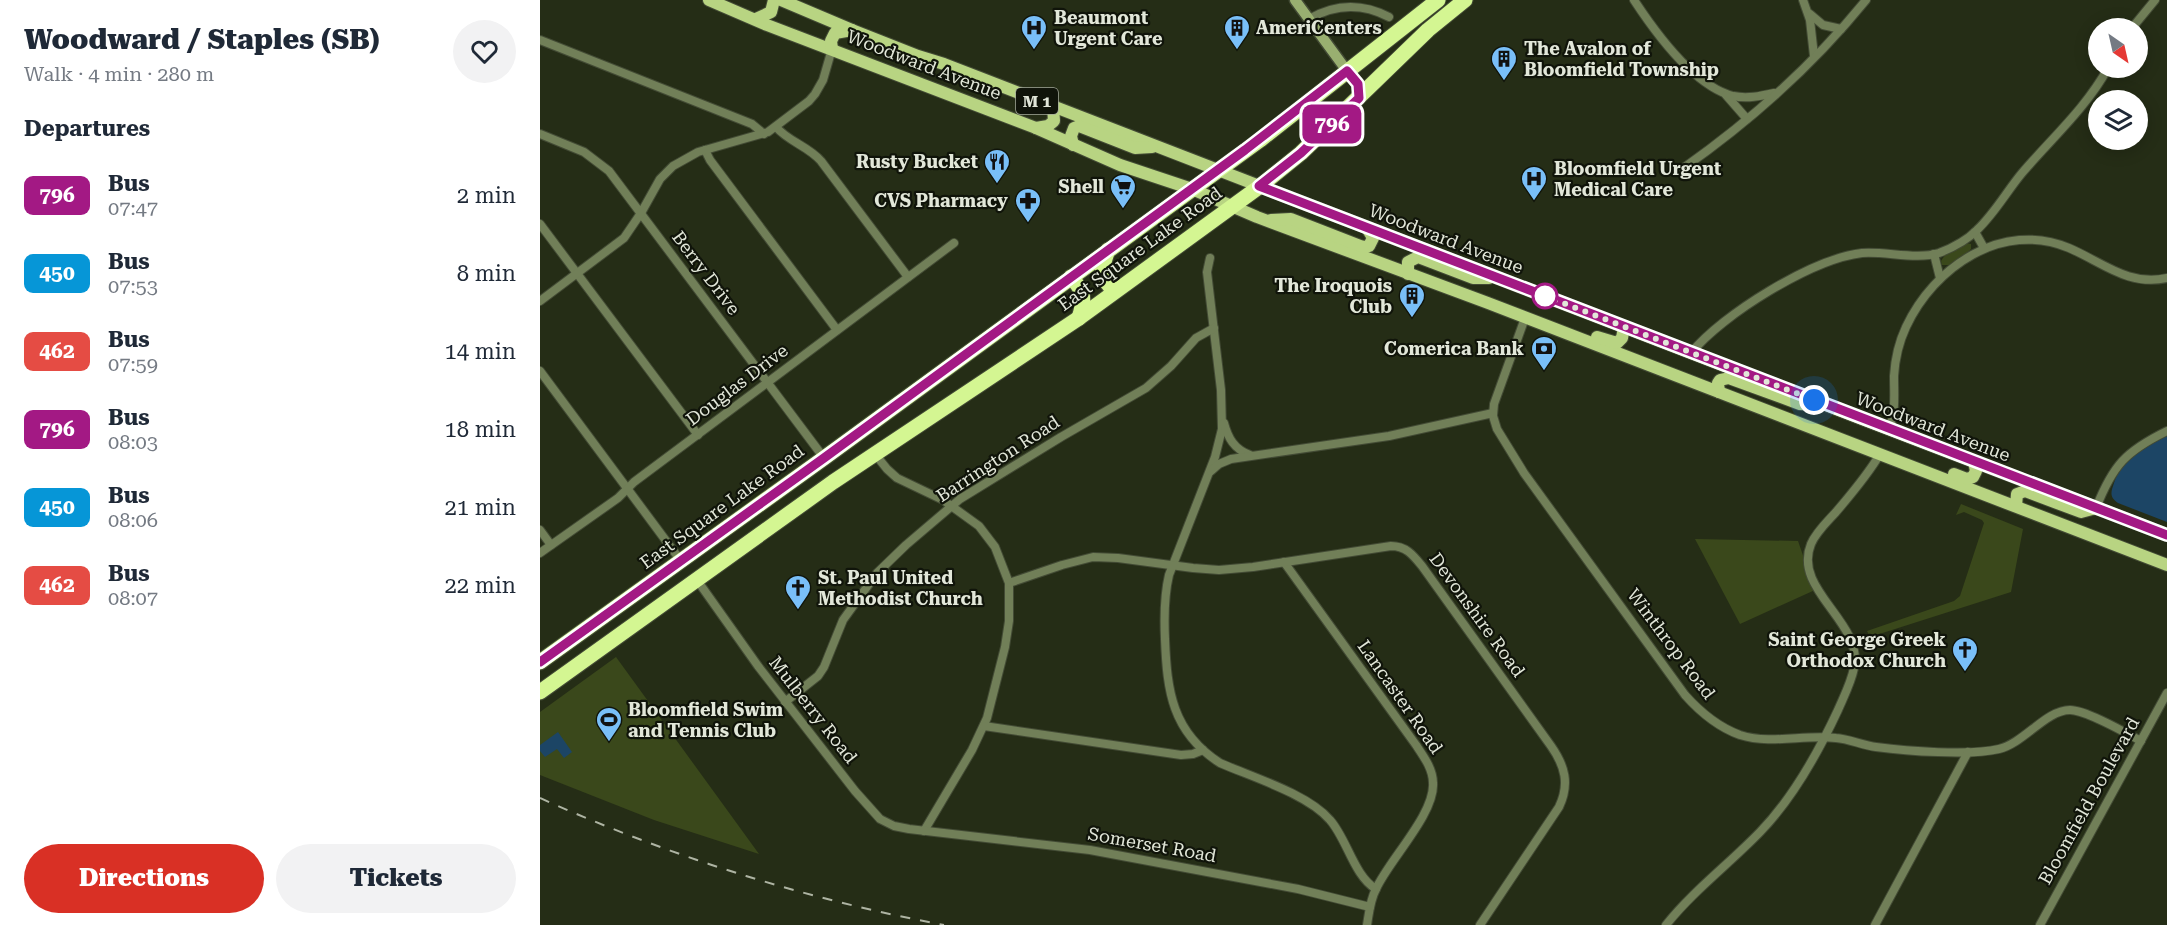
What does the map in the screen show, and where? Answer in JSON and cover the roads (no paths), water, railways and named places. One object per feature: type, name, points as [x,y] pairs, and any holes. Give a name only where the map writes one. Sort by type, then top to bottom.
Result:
[{"type":"highway","name":"East Square Lake Road","points":[[540,662],[863,430],[1274,129],[1438,0]]},
{"type":"highway","name":"East Square Lake Road","points":[[540,692],[833,482],[1079,318],[1233,206],[1301,153],[1428,30],[1465,0]]},
{"type":"highway","points":[[1347,71],[1358,84],[1359,98]]},
{"type":"highway","points":[[1108,250],[1102,267],[1102,276],[1115,291]]},
{"type":"highway","points":[[1071,277],[1083,295],[1079,318]]},
{"type":"highway","points":[[863,430],[863,445],[867,450],[875,453]]},
{"type":"highway","points":[[824,458],[835,465],[833,482]]},
{"type":"highway","points":[[598,620],[598,633],[608,644]]},
{"type":"main road","name":"Woodward Avenue","points":[[709,0],[767,25],[1036,128],[1120,165],[1192,189],[1267,220],[2167,564]]},
{"type":"main road","points":[[756,19],[771,12],[774,0]]},
{"type":"main road","name":"Woodward Avenue","points":[[782,0],[852,30],[1217,171],[2167,535]]},
{"type":"main road","points":[[832,49],[831,41],[835,33],[852,30]]},
{"type":"main road","points":[[1036,128],[1048,126],[1054,121],[1053,107]]},
{"type":"main road","points":[[1073,145],[1072,131],[1079,126],[1136,148],[1156,147]]},
{"type":"main road","points":[[1267,220],[1291,219],[1363,247],[1369,246],[1373,238],[1367,228]]},
{"type":"main road","points":[[1408,274],[1408,262],[1418,257],[1473,278],[1496,278]]},
{"type":"main road","points":[[1525,318],[1542,315],[1610,342],[1620,341],[1624,327]]},
{"type":"main road","points":[[1719,392],[1720,380],[1729,378],[1800,404],[1830,406]]},
{"type":"main road","points":[[1880,454],[1893,451],[1968,479],[1976,473],[1974,462]]},
{"type":"main road","points":[[2016,506],[2017,494],[2025,491],[2081,512],[2096,508]]},
{"type":"street","points":[[1295,0],[1347,71]]},
{"type":"street","points":[[1634,0],[1674,54],[1696,75],[1722,92],[1747,119]]},
{"type":"street","points":[[1803,0],[1808,11],[1814,56]]},
{"type":"street","points":[[1682,169],[1778,92],[1841,29],[1866,0]]},
{"type":"street","points":[[2140,18],[2155,0]]},
{"type":"street","points":[[1309,19],[1327,10],[1354,3],[1389,17]]},
{"type":"street","points":[[1808,11],[1820,23],[1841,29]]},
{"type":"street","points":[[540,40],[752,124],[764,134]]},
{"type":"street","points":[[540,301],[619,243],[641,213],[657,184],[669,169],[684,158],[764,134],[776,128],[815,94],[823,80],[832,49]]},
{"type":"street","points":[[1691,352],[1712,332],[1788,280],[1823,265],[1863,253],[1934,254],[1975,232],[2022,173],[2090,98],[2102,78]]},
{"type":"street","points":[[1722,92],[1744,97],[1778,92]]},
{"type":"street","points":[[776,128],[816,155],[908,277]]},
{"type":"street","name":"Berry Drive","points":[[540,134],[578,149],[599,162],[614,177],[824,458]]},
{"type":"street","points":[[705,150],[710,160],[837,330]]},
{"type":"street","points":[[540,224],[698,435]]},
{"type":"street","points":[[1975,232],[1984,248]]},
{"type":"street","points":[[1889,429],[1894,415],[1895,368],[1902,336],[1923,298],[1940,278],[1984,248],[2014,241],[2045,241],[2068,248],[2131,278],[2148,280],[2167,278]]},
{"type":"street","name":"Douglas Drive","points":[[540,553],[618,498],[628,488],[954,243]]},
{"type":"street","points":[[1934,254],[1940,278]]},
{"type":"street","points":[[1210,258],[1207,272],[1223,419],[1232,444],[1253,456]]},
{"type":"street","points":[[1208,474],[1225,461],[1389,436],[1493,413],[1494,404],[1525,318]]},
{"type":"street","name":"Barrington Road","points":[[785,702],[814,681],[821,672],[843,620],[877,573],[895,555],[952,506],[1043,448],[1138,394],[1171,366],[1196,338],[1214,327]]},
{"type":"street","points":[[540,371],[681,561]]},
{"type":"street","name":"Winthrop Road","points":[[1493,413],[1502,439],[1529,481],[1685,695],[1718,725],[1750,737],[1769,740],[1838,738],[1889,748],[1968,752],[1994,750],[2012,745],[2052,716],[2068,710],[2081,712],[2141,741]]},
{"type":"street","points":[[1223,419],[1218,448],[1168,581],[1164,606],[1168,688],[1178,717],[1203,750],[1220,763],[1318,808],[1334,824],[1368,884],[1376,889]]},
{"type":"street","points":[[2096,508],[2109,478],[2123,459],[2143,444],[2167,431]]},
{"type":"street","points":[[875,453],[884,466],[897,478],[952,506],[979,526],[990,539],[1005,568],[1009,583],[1009,621],[1005,647],[998,681],[984,726],[949,791],[924,831]]},
{"type":"street","points":[[1666,925],[1688,900],[1772,819],[1791,793],[1824,738],[1849,686],[1856,655],[1849,634],[1814,583],[1808,564],[1809,550],[1819,531],[1868,473],[1880,454]]},
{"type":"street","points":[[540,530],[551,545]]},
{"type":"street","name":"Devonshire Road","points":[[1009,583],[1093,557],[1219,570],[1391,546],[1406,548],[1422,566],[1558,756],[1566,779],[1562,800],[1480,925]]},
{"type":"street","name":"Lancaster Road","points":[[1284,562],[1416,745],[1432,776],[1433,789],[1427,807],[1376,889],[1367,925]]},
{"type":"street","name":"Mulberry Road","points":[[697,580],[785,702],[876,815],[894,826],[924,831]]},
{"type":"street","name":"Bloomfield Boulevard","points":[[2040,925],[2167,693]]},
{"type":"street","points":[[984,726],[1181,755],[1203,750]]},
{"type":"street","points":[[1875,925],[1968,752]]},
{"type":"street","name":"Somerset Road","points":[[924,831],[1090,850],[1298,889],[1370,907]]},
{"type":"water","points":[[2167,436],[2167,522],[2118,503],[2113,499],[2112,494],[2118,474],[2128,460]]},
{"type":"water","points":[[558,732],[572,752],[564,758],[557,749],[545,757],[540,751],[540,745]]},
{"type":"railway","points":[[540,798],[638,839],[738,874],[840,902],[944,925]]},
{"type":"place","name":"Beaumont Urgent Care","points":[[1034,51]]},
{"type":"place","name":"AmeriCenters","points":[[1237,51]]},
{"type":"place","name":"The Avalon of Bloomfield Township","points":[[1504,82]]},
{"type":"place","name":"Rusty Bucket","points":[[997,185]]},
{"type":"place","name":"Bloomfield Urgent Medical Care","points":[[1534,202]]},
{"type":"place","name":"Shell","points":[[1123,210]]},
{"type":"place","name":"CVS Pharmacy","points":[[1028,224]]},
{"type":"place","name":"The Iroquois Club","points":[[1412,319]]},
{"type":"place","name":"Comerica Bank","points":[[1544,372]]},
{"type":"place","name":"St. Paul United Methodist Church","points":[[798,611]]},
{"type":"place","name":"Saint George Greek Orthodox Church","points":[[1965,673]]},
{"type":"place","name":"Bloomfield Swim and Tennis Club","points":[[609,743]]}]
